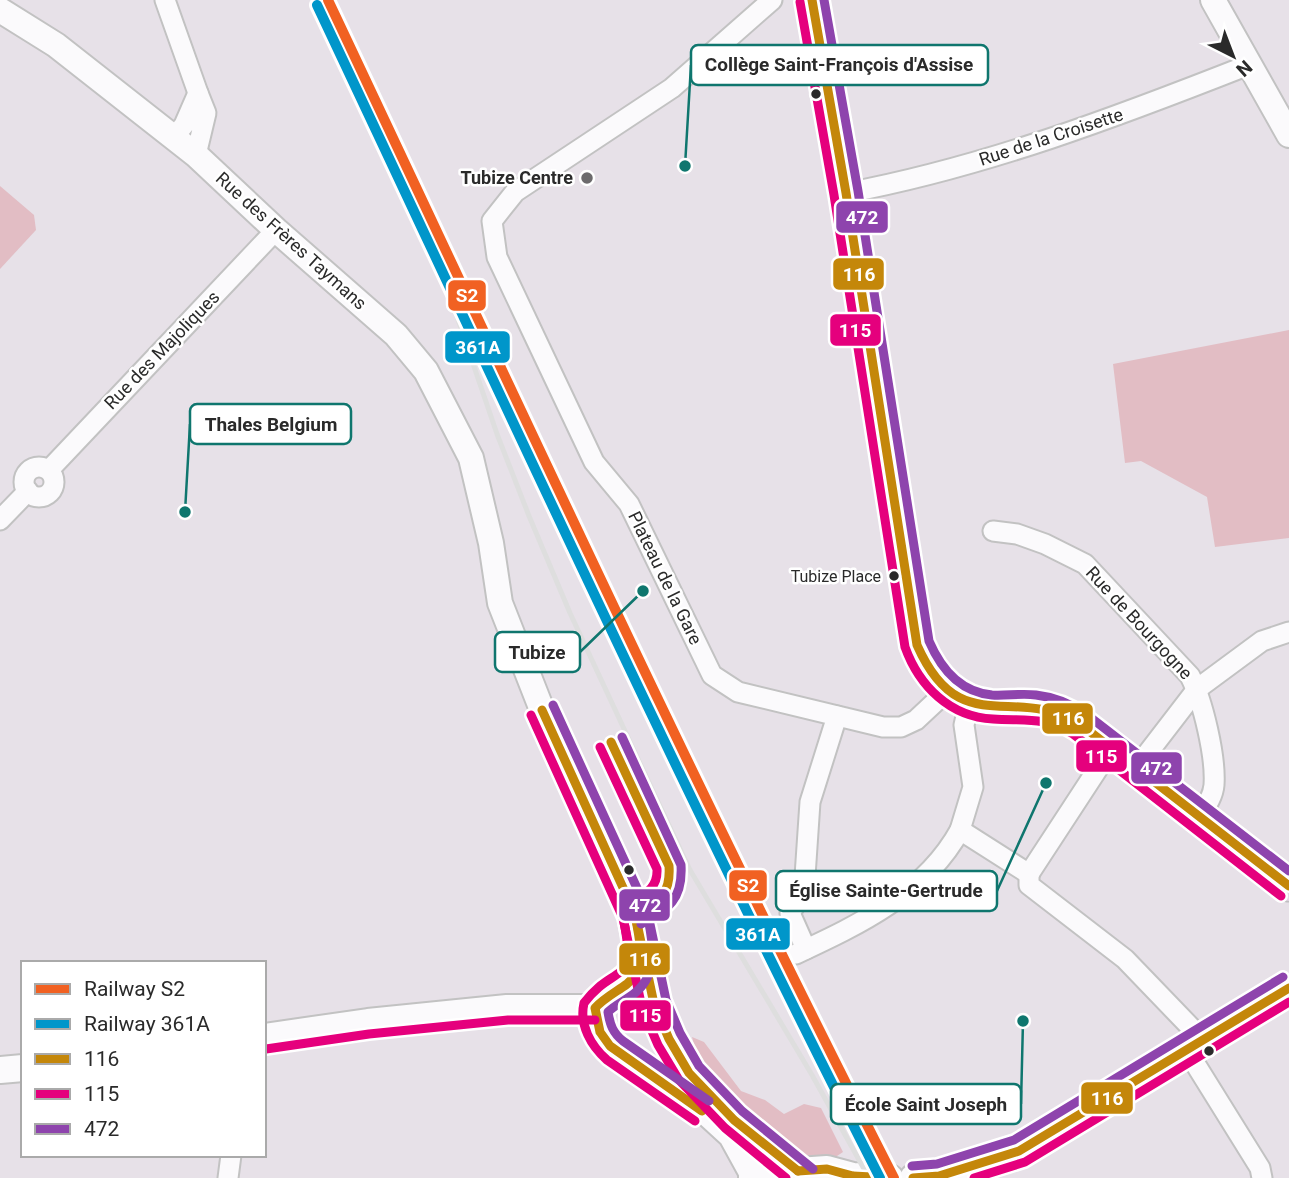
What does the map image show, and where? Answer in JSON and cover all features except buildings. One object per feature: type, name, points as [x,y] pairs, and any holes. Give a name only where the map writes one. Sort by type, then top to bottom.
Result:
[{"type":"main road","points":[[812,0],[846,193],[916,645],[924,664],[958,697],[990,707],[1034,707],[1060,712],[1080,724],[1289,886]]},
{"type":"main road","points":[[1264,1004],[1266,989],[1289,970]]},
{"type":"main road","points":[[913,1178],[939,1176],[1019,1151],[1289,988]]},
{"type":"main road","points":[[266,1037],[368,1022],[507,1008],[595,1008],[602,999],[619,989],[632,992],[653,1004],[689,1073],[734,1120],[799,1172]]},
{"type":"main road","points":[[1264,1004],[1289,997]]},
{"type":"main road","points":[[0,1070],[21,1068]]},
{"type":"main road","points":[[752,1177],[761,1169],[782,1165],[799,1172],[827,1169],[851,1177],[890,1178]]},
{"type":"street","points":[[165,0],[206,113],[196,155]]},
{"type":"street","name":"Plateau de la Gare","points":[[772,0],[671,88],[515,192],[492,221],[497,257],[594,462],[629,504],[712,675],[738,692],[883,727],[901,727],[958,697]]},
{"type":"street","points":[[1213,0],[1289,135]]},
{"type":"street","name":"Rue des Frères Taymans","points":[[0,10],[57,45],[196,155],[276,230],[396,335],[426,371],[471,458],[491,542],[500,603],[542,710],[635,914],[653,1004]]},
{"type":"street","name":"Rue de la Croisette","points":[[846,193],[885,186],[1037,144],[1151,104],[1251,64]]},
{"type":"street","points":[[174,137],[184,125],[198,93]]},
{"type":"street","name":"Rue des Majoliques","points":[[0,520],[27,491],[37,496],[48,494],[54,485],[49,470],[276,230]]},
{"type":"street","name":"Rue de Bourgogne","points":[[993,531],[1017,534],[1045,544],[1085,564],[1191,676],[1205,716],[1214,785],[1208,804],[1200,815]]},
{"type":"street","points":[[1138,767],[1197,690],[1262,642],[1289,632]]},
{"type":"street","points":[[837,716],[810,802],[804,891],[790,914],[800,952],[888,908],[941,859],[960,830],[973,787],[958,697]]},
{"type":"street","points":[[1112,747],[1029,874],[1029,885],[1125,959],[1194,1044],[1261,1173],[1242,1178]]},
{"type":"street","points":[[960,830],[1029,874]]},
{"type":"street","points":[[619,989],[637,974],[643,955]]},
{"type":"street","points":[[595,1008],[597,1030],[603,1041],[706,1114],[731,1136],[740,1148],[752,1177]]},
{"type":"street","points":[[231,1157],[231,1178]]},
{"type":"shaded area","points":[[0,186],[34,215],[36,230],[0,269]]},
{"type":"shaded area","points":[[1289,330],[1289,538],[1215,547],[1207,497],[1141,461],[1125,463],[1113,364]]},
{"type":"shaded area","points":[[692,1037],[704,1042],[741,1091],[765,1100],[784,1114],[804,1104],[821,1108],[843,1152],[831,1160],[806,1158],[787,1150],[702,1074]]},
{"type":"railway","points":[[418,213],[439,264],[497,434],[529,516],[570,613],[653,791],[690,870],[812,1075],[869,1178]]},
{"type":"rail line","name":"S2","points":[[328,0],[677,739],[894,1178]]},
{"type":"rail line","name":"361A","points":[[317,5],[664,741],[880,1178]]},
{"type":"transit line","name":"116","points":[[812,0],[846,193],[917,645],[934,675],[951,692],[970,702],[1032,708],[1056,713],[1080,724],[1289,886]]},
{"type":"transit line","name":"472","points":[[824,0],[858,191],[929,641],[939,661],[961,684],[981,693],[1043,696],[1080,710],[1289,871]]},
{"type":"transit line","name":"115","points":[[800,2],[834,195],[905,647],[911,661],[938,697],[963,712],[977,717],[1043,722],[1073,734],[1281,896]]},
{"type":"transit line","name":"472","points":[[553,705],[647,910],[666,1000],[680,1033],[699,1066],[742,1111],[813,1169]]},
{"type":"transit line","name":"116","points":[[542,710],[635,914],[654,1004],[669,1039],[689,1073],[734,1120],[798,1171]]},
{"type":"transit line","name":"115","points":[[531,715],[623,918],[642,1008],[658,1045],[679,1080],[725,1128],[786,1178]]},
{"type":"transit line","name":"472","points":[[622,737],[681,865],[677,895],[666,908],[641,924]]},
{"type":"transit line","name":"116","points":[[611,742],[669,866],[665,891],[656,901],[635,914]]},
{"type":"transit line","name":"115","points":[[600,747],[657,869],[653,886],[629,904]]},
{"type":"transit line","name":"472","points":[[648,918],[652,948],[648,976],[636,992],[608,1012],[611,1025],[623,1041],[709,1101]]},
{"type":"transit line","name":"116","points":[[636,920],[640,962],[627,984],[595,1008],[600,1032],[610,1046],[702,1111]]},
{"type":"transit line","name":"115","points":[[624,922],[627,943],[625,966],[584,1003],[585,1027],[591,1042],[607,1060],[695,1121]]},
{"type":"transit line","name":"472","points":[[912,1166],[937,1164],[1014,1140],[1283,977]]},
{"type":"transit line","name":"116","points":[[913,1178],[939,1176],[1019,1151],[1289,988]]},
{"type":"transit line","name":"115","points":[[974,1178],[1025,1162],[1289,1002]]},
{"type":"transit line","name":"115","points":[[266,1049],[369,1034],[508,1020],[595,1020]]},
{"type":"transit line","name":"116","points":[[798,1171],[827,1169],[853,1176],[890,1178]]},
{"type":"place","name":"Collège Saint-François d'Assise","points":[[685,166]]},
{"type":"place","name":"Tubize Centre","points":[[587,178]]},
{"type":"place","name":"Thales Belgium","points":[[185,512]]},
{"type":"place","name":"Tubize Place","points":[[894,576]]},
{"type":"place","name":"Tubize","points":[[643,591]]},
{"type":"place","name":"Église Sainte-Gertrude","points":[[1046,783]]},
{"type":"place","name":"École Saint Joseph","points":[[1023,1021]]}]
